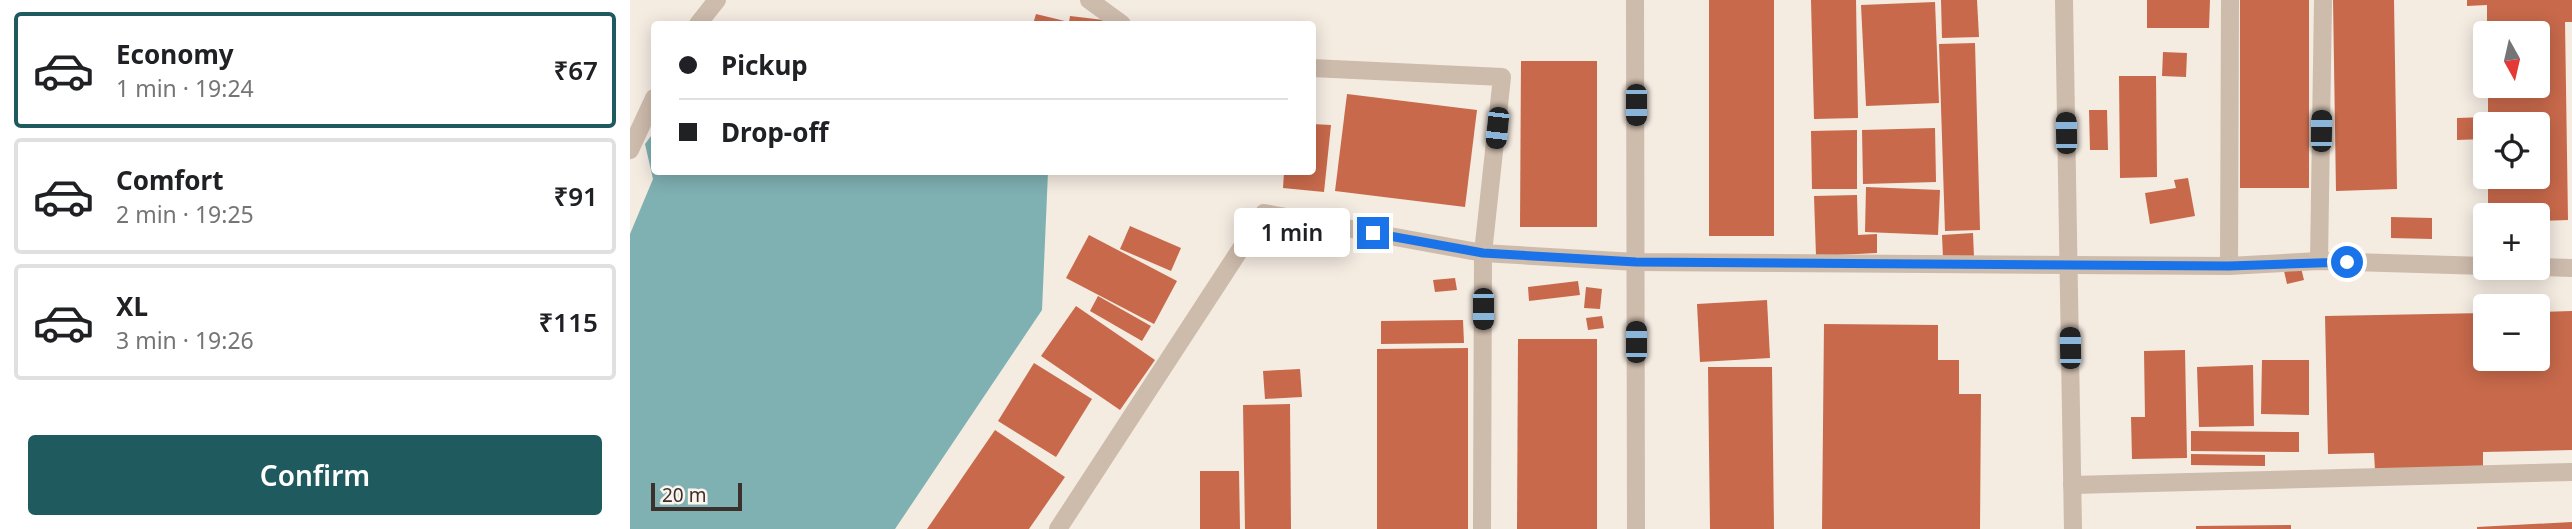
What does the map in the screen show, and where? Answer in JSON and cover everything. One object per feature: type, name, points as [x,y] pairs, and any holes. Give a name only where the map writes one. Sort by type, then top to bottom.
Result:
[{"type":"street","points":[[700,21],[717,0]]},
{"type":"street","points":[[1089,0],[1118,21]]},
{"type":"street","points":[[1635,0],[1636,529]]},
{"type":"street","points":[[2064,0],[2073,529]]},
{"type":"street","points":[[2229,266],[2230,0]]},
{"type":"street","points":[[2319,261],[2323,0]]},
{"type":"street","points":[[1316,68],[1502,77],[1483,253],[1482,529]]},
{"type":"street","points":[[630,150],[651,104]]},
{"type":"street","points":[[1058,529],[1264,213],[1483,253],[1636,262],[2229,266],[2319,261],[2473,266]]},
{"type":"street","points":[[2550,267],[2572,268]]},
{"type":"street","points":[[2072,485],[2572,472]]},
{"type":"water","points":[[651,136],[651,170],[645,144]]},
{"type":"water","points":[[652,175],[1048,175],[1042,310],[895,529],[630,529],[630,234],[653,179]]},
{"type":"building","points":[[1709,0],[1774,0],[1774,236],[1709,236]]},
{"type":"building","points":[[1811,0],[1856,0],[1858,118],[1814,119]]},
{"type":"building","points":[[1941,0],[1977,0],[1979,37],[1942,38]]},
{"type":"building","points":[[2147,0],[2210,0],[2209,28],[2147,28]]},
{"type":"building","points":[[2240,0],[2309,0],[2309,188],[2240,188]]},
{"type":"building","points":[[2333,0],[2394,0],[2397,189],[2336,191]]},
{"type":"building","points":[[2467,0],[2572,0],[2572,22],[2565,22],[2568,220],[2550,221],[2550,203],[2488,203],[2488,189],[2550,189],[2550,112],[2488,112],[2488,98],[2550,98],[2550,21],[2487,21],[2487,5],[2467,6]]},
{"type":"building","points":[[1935,2],[1939,103],[1866,106],[1861,5]]},
{"type":"building","points":[[1036,14],[1065,21],[1034,21]]},
{"type":"building","points":[[1070,16],[1112,21],[1069,21]]},
{"type":"building","points":[[1975,43],[1980,230],[1945,231],[1939,44]]},
{"type":"building","points":[[2163,52],[2187,53],[2186,77],[2162,76]]},
{"type":"building","points":[[1521,61],[1597,61],[1597,227],[1520,227]]},
{"type":"building","points":[[2119,76],[2156,76],[2157,177],[2120,178]]},
{"type":"building","points":[[1347,94],[1477,110],[1465,207],[1335,191]]},
{"type":"building","points":[[2089,110],[2107,110],[2108,150],[2090,150]]},
{"type":"building","points":[[2473,117],[2473,139],[2457,140],[2457,118]]},
{"type":"building","points":[[1316,124],[1331,125],[1324,192],[1283,188],[1284,175],[1316,175]]},
{"type":"building","points":[[1935,128],[1936,182],[1863,184],[1862,130]]},
{"type":"building","points":[[1857,130],[1857,189],[1812,189],[1811,131]]},
{"type":"building","points":[[2188,178],[2195,216],[2150,224],[2145,193],[2176,188],[2174,180]]},
{"type":"building","points":[[1866,187],[1940,190],[1938,235],[1865,232]]},
{"type":"building","points":[[1857,195],[1858,235],[1877,234],[1877,253],[1816,256],[1814,196]]},
{"type":"building","points":[[2391,217],[2432,218],[2432,239],[2391,238]]},
{"type":"building","points":[[1130,226],[1181,248],[1171,271],[1120,249]]},
{"type":"building","points":[[1973,233],[1974,257],[1943,258],[1942,235]]},
{"type":"building","points":[[1089,235],[1177,281],[1154,324],[1066,278]]},
{"type":"building","points":[[2301,268],[2304,280],[2287,284],[2284,271]]},
{"type":"building","points":[[1455,278],[1457,290],[1435,292],[1433,280]]},
{"type":"building","points":[[1578,281],[1580,295],[1529,301],[1528,287]]},
{"type":"building","points":[[1586,287],[1602,289],[1600,309],[1584,308]]},
{"type":"building","points":[[1098,296],[1151,326],[1142,341],[1090,311]]},
{"type":"building","points":[[1767,300],[1770,358],[1700,362],[1697,304]]},
{"type":"building","points":[[1076,306],[1155,360],[1120,410],[1041,356]]},
{"type":"building","points":[[2572,311],[2572,450],[2483,452],[2483,468],[2375,470],[2374,453],[2328,454],[2325,316],[2473,313],[2473,371],[2550,371],[2550,312]]},
{"type":"building","points":[[1602,316],[1604,328],[1588,330],[1586,318]]},
{"type":"building","points":[[1463,320],[1464,343],[1381,344],[1381,321]]},
{"type":"building","points":[[1824,324],[1938,325],[1938,360],[1959,360],[1959,394],[1981,394],[1980,529],[1822,529]]},
{"type":"building","points":[[1518,339],[1597,339],[1597,529],[1517,529]]},
{"type":"building","points":[[1468,348],[1468,529],[1377,529],[1377,349]]},
{"type":"building","points":[[2185,350],[2187,458],[2132,459],[2131,417],[2145,417],[2144,351]]},
{"type":"building","points":[[2262,360],[2309,360],[2309,415],[2261,414]]},
{"type":"building","points":[[1034,363],[1092,399],[1056,457],[998,421]]},
{"type":"building","points":[[2253,365],[2254,426],[2199,427],[2197,367]]},
{"type":"building","points":[[1708,367],[1772,367],[1774,529],[1710,529]]},
{"type":"building","points":[[1300,369],[1302,397],[1265,399],[1263,371]]},
{"type":"building","points":[[1290,404],[1291,529],[1245,529],[1243,405]]},
{"type":"building","points":[[995,430],[1065,477],[1029,529],[927,529]]},
{"type":"building","points":[[2191,431],[2299,432],[2299,452],[2191,451]]},
{"type":"building","points":[[2191,454],[2265,455],[2265,466],[2191,465]]},
{"type":"building","points":[[1200,471],[1239,471],[1240,529],[1200,529]]},
{"type":"building","points":[[2572,522],[2572,529],[2477,529],[2477,527]]},
{"type":"building","points":[[2291,525],[2291,529],[2196,529],[2196,526]]},
{"type":"route","points":[[1373,233],[1483,253],[1636,262],[2229,266],[2347,262]]}]
